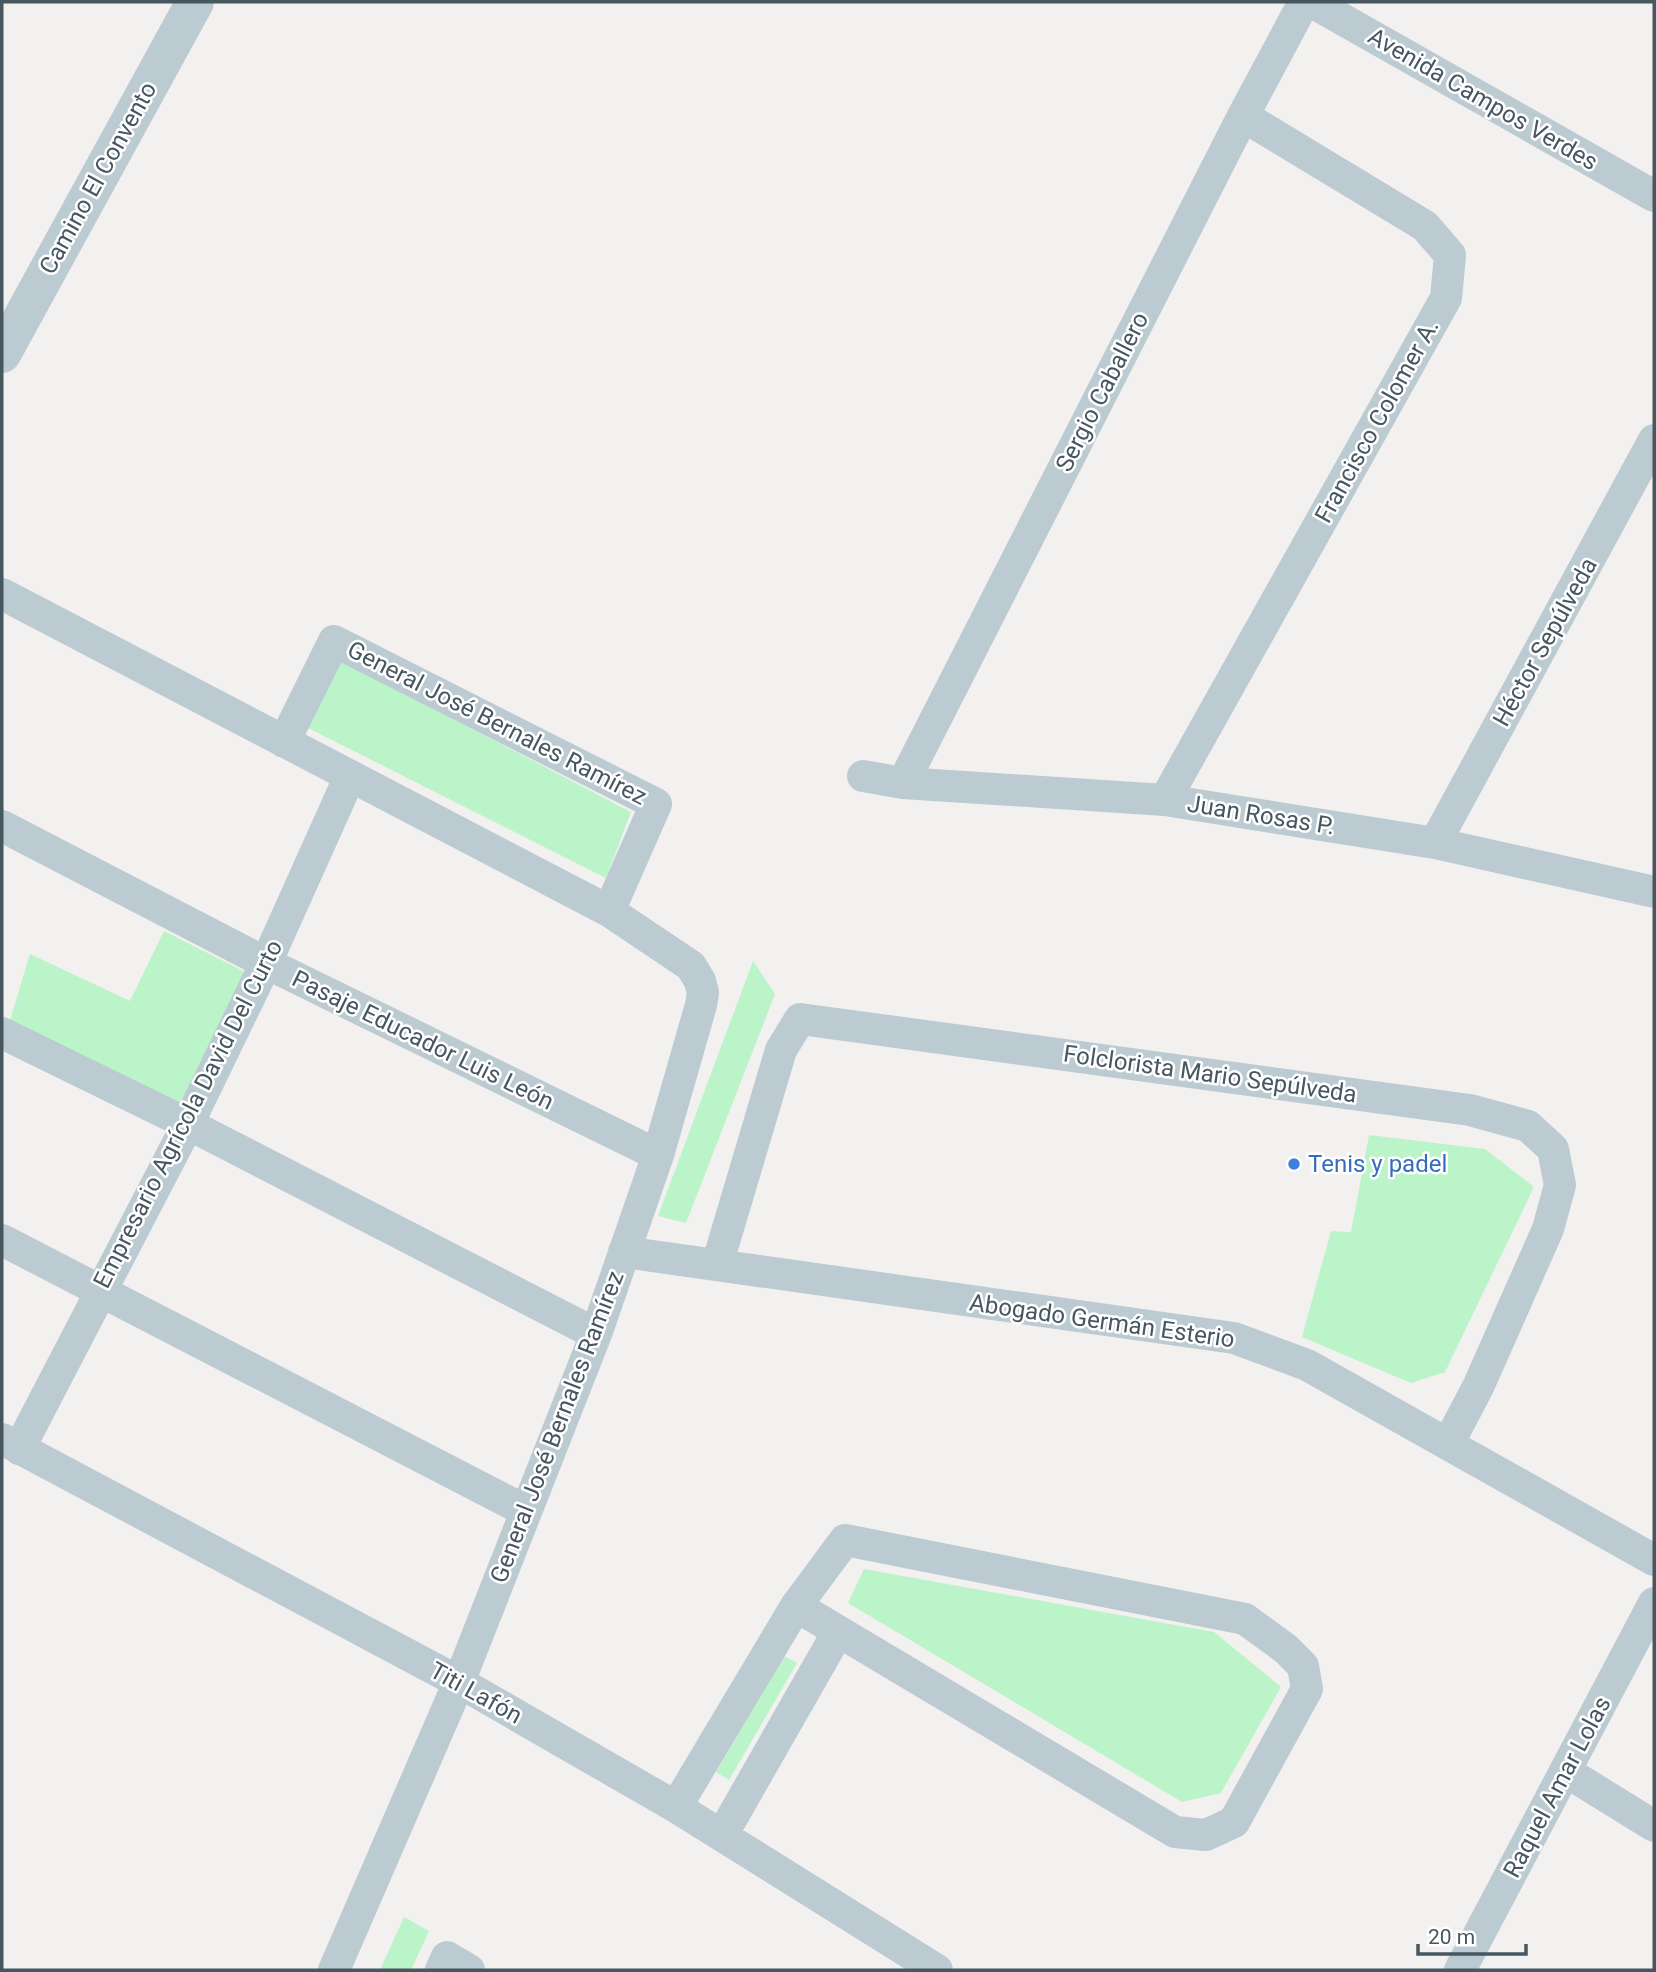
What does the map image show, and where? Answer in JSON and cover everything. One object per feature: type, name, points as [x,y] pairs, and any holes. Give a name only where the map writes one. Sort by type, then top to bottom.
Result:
[{"type":"street","name":"Camino El Convento","points":[[2,354],[195,2]]},
{"type":"street","name":"Sergio Caballero","points":[[903,783],[1243,116],[1304,2]]},
{"type":"street","name":"Avenida Campos Verdes","points":[[1312,2],[1654,196]]},
{"type":"street","name":"Francisco Colomer A.","points":[[1165,800],[1446,298],[1450,255],[1425,226],[1243,116]]},
{"type":"street","name":"Héctor Sepúlveda","points":[[1435,843],[1654,440]]},
{"type":"street","name":"General José Bernales Ramírez","points":[[2,594],[609,911],[691,966],[700,981],[703,993],[658,1155],[596,1334],[459,1682],[334,1970]]},
{"type":"street","name":"General José Bernales Ramírez","points":[[284,742],[334,641],[656,804],[609,911]]},
{"type":"street","name":"Empresario Agrícola David Del Curto","points":[[10,1444],[100,1290],[188,1124],[267,963],[350,776]]},
{"type":"street","name":"Juan Rosas P.","points":[[863,776],[903,783],[1165,800],[1435,843],[1654,892]]},
{"type":"street","name":"Pasaje Educador Luis León","points":[[2,826],[267,963],[658,1155]]},
{"type":"street","name":"Folclorista Mario Sepúlveda","points":[[717,1265],[781,1050],[800,1018],[1470,1110],[1528,1125],[1553,1149],[1560,1185],[1548,1229],[1478,1387],[1448,1444]]},
{"type":"street","points":[[2,1033],[188,1124],[596,1334]]},
{"type":"street","points":[[2,1240],[526,1511]]},
{"type":"street","name":"Abogado Germán Esterio","points":[[624,1252],[1234,1338],[1307,1365],[1654,1559]]},
{"type":"street","name":"Titi Lafón","points":[[10,1444],[459,1682],[676,1807],[937,1970]]},
{"type":"street","points":[[676,1807],[796,1606],[845,1540],[1245,1619],[1286,1649],[1303,1666],[1307,1689],[1234,1822],[1206,1835],[1175,1832],[796,1606]]},
{"type":"street","name":"Raquel Amar Lolas","points":[[1460,1970],[1654,1603]]},
{"type":"street","points":[[722,1835],[838,1632]]},
{"type":"street","points":[[1565,1771],[1654,1825]]},
{"type":"street","points":[[441,1970],[447,1957],[470,1970]]},
{"type":"green space","points":[[340,660],[631,812],[606,878],[306,727]]},
{"type":"green space","points":[[164,931],[247,973],[181,1113],[8,1027],[30,954],[130,1001]]},
{"type":"green space","points":[[753,961],[775,994],[686,1223],[658,1216]]},
{"type":"green space","points":[[1369,1135],[1485,1149],[1534,1187],[1445,1372],[1411,1383],[1302,1337],[1331,1231],[1351,1232]]},
{"type":"green space","points":[[864,1569],[1214,1632],[1281,1687],[1221,1793],[1182,1802],[848,1603]]},
{"type":"green space","points":[[784,1656],[797,1663],[729,1780],[716,1772]]},
{"type":"green space","points":[[404,1917],[429,1931],[411,1970],[380,1970]]},
{"type":"place","name":"Tenis y padel","points":[[1294,1164]]}]
